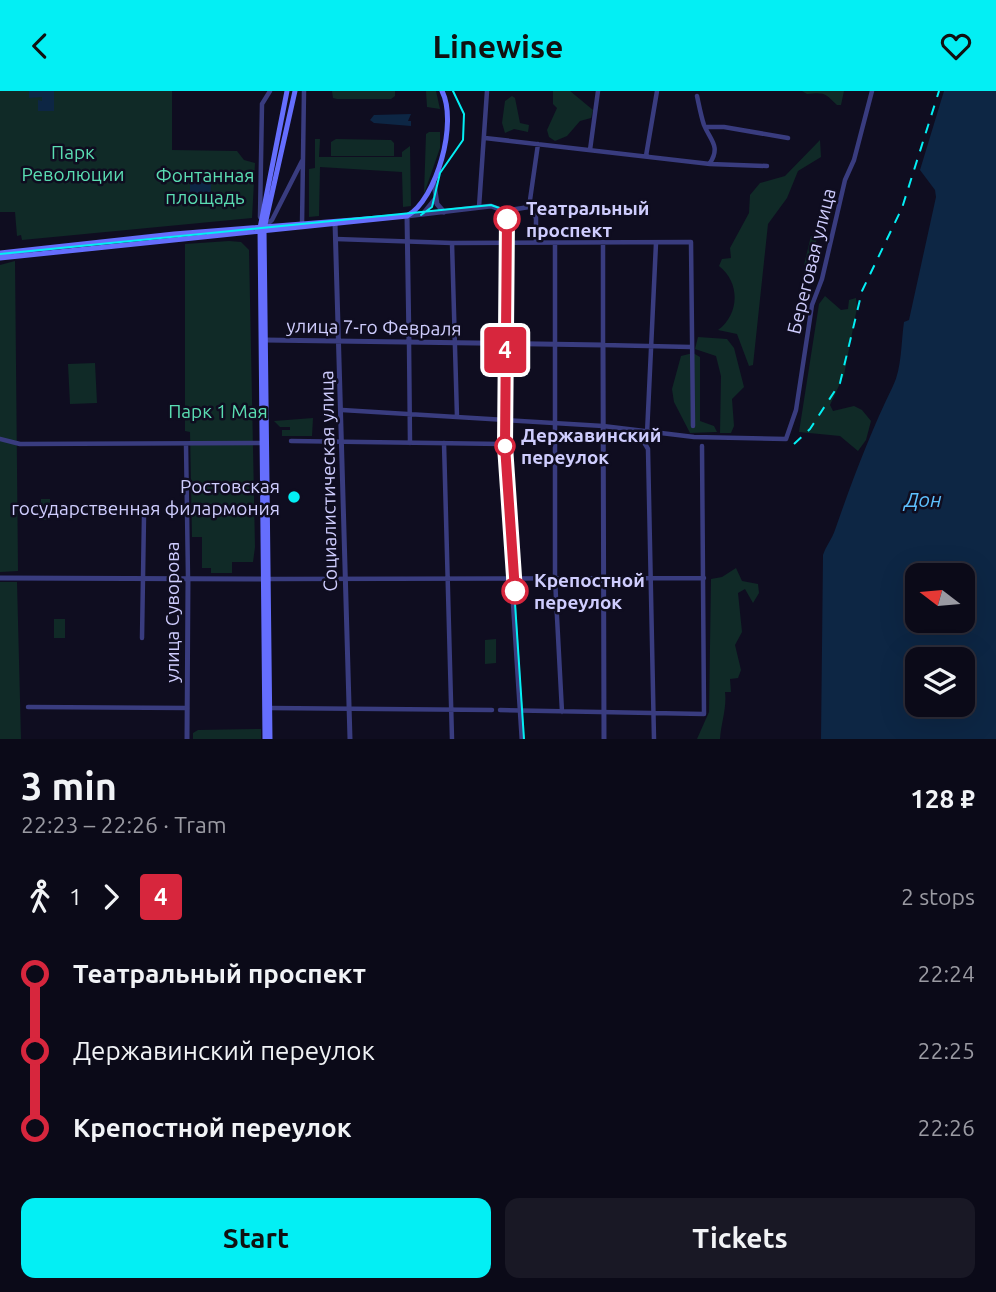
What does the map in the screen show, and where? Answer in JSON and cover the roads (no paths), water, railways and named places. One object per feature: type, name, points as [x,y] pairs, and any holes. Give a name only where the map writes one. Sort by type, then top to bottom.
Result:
[{"type":"main road","points":[[267,739],[265,341],[260,217],[287,91]]},
{"type":"main road","points":[[267,739],[269,708],[261,443],[262,229],[295,91]]},
{"type":"main road","points":[[262,229],[407,216],[423,203],[434,177],[450,120],[442,91]]},
{"type":"main road","points":[[0,255],[335,224]]},
{"type":"street","points":[[260,217],[262,104],[270,91]]},
{"type":"street","points":[[302,225],[304,91]]},
{"type":"street","points":[[480,207],[487,91]]},
{"type":"street","points":[[590,150],[598,91]]},
{"type":"street","points":[[646,156],[657,91]]},
{"type":"street","name":"Береговая улица","points":[[647,434],[786,439],[796,410],[812,305],[822,279],[845,180],[854,160],[872,91]]},
{"type":"street","points":[[697,96],[705,127],[715,142],[715,156],[710,164]]},
{"type":"street","points":[[705,127],[724,127],[788,138]]},
{"type":"street","points":[[485,138],[710,164],[766,166]]},
{"type":"street","points":[[536,242],[536,218],[529,207],[538,144]]},
{"type":"street","points":[[262,229],[272,220],[302,159]]},
{"type":"street","points":[[434,177],[435,199],[444,212]]},
{"type":"street","points":[[423,214],[435,199]]},
{"type":"street","points":[[411,443],[407,216],[480,207],[494,206],[504,211],[529,207]]},
{"type":"street","points":[[504,211],[503,445],[522,739]]},
{"type":"street","name":"Социалистическая улица","points":[[335,224],[350,739]]},
{"type":"street","points":[[335,239],[452,243],[691,242],[693,426]]},
{"type":"street","points":[[452,243],[457,417]]},
{"type":"street","points":[[555,243],[555,579],[562,712]]},
{"type":"street","points":[[603,243],[604,739]]},
{"type":"street","points":[[342,410],[554,422],[603,426],[647,434],[654,346],[656,243]]},
{"type":"street","name":"улица 7-го Февраля","points":[[265,341],[691,347]]},
{"type":"street","points":[[637,431],[648,449],[654,739]]},
{"type":"street","points":[[0,439],[20,444],[261,443]]},
{"type":"street","points":[[291,441],[503,445]]},
{"type":"street","points":[[444,443],[452,739]]},
{"type":"street","name":"улица Суворова","points":[[186,444],[187,739]]},
{"type":"street","points":[[500,710],[704,714],[702,446]]},
{"type":"street","points":[[142,638],[144,516]]},
{"type":"street","points":[[0,578],[705,579]]},
{"type":"street","points":[[28,707],[187,708]]},
{"type":"street","points":[[269,708],[492,710]]},
{"type":"water","points":[[29,91],[54,91],[54,111],[38,111],[38,100],[42,101],[42,97],[29,98]]},
{"type":"water","name":"Дон","points":[[944,91],[996,91],[996,739],[821,739],[823,555],[898,371],[904,322],[909,320],[936,197],[935,190],[920,170]]},
{"type":"water","points":[[411,114],[408,121],[411,121],[411,126],[374,123],[370,120],[374,115]]},
{"type":"water","points":[[190,174],[211,174],[211,195],[190,195]]},
{"type":"tram line","points":[[421,215],[432,207],[440,173],[463,140],[464,114],[453,91]]},
{"type":"tram line","points":[[0,254],[491,205],[505,210],[505,452],[524,739]]},
{"type":"tram line","name":"4","points":[[507,219],[505,446],[515,591]]},
{"type":"railway","points":[[794,444],[810,429],[840,383],[862,291],[902,208],[939,91]]},
{"type":"place","name":"Театральный проспект","points":[[507,219]]},
{"type":"place","name":"Державинский переулок","points":[[505,446]]},
{"type":"place","name":"Ростовская государственная филармония","points":[[294,497]]},
{"type":"place","name":"Крепостной переулок","points":[[515,591]]},
{"type":"park label","name":"Парк Революции","points":[[73,163]]},
{"type":"park label","name":"Фонтанная площадь","points":[[205,186]]},
{"type":"park label","name":"Парк 1 Мая","points":[[218,411]]}]
